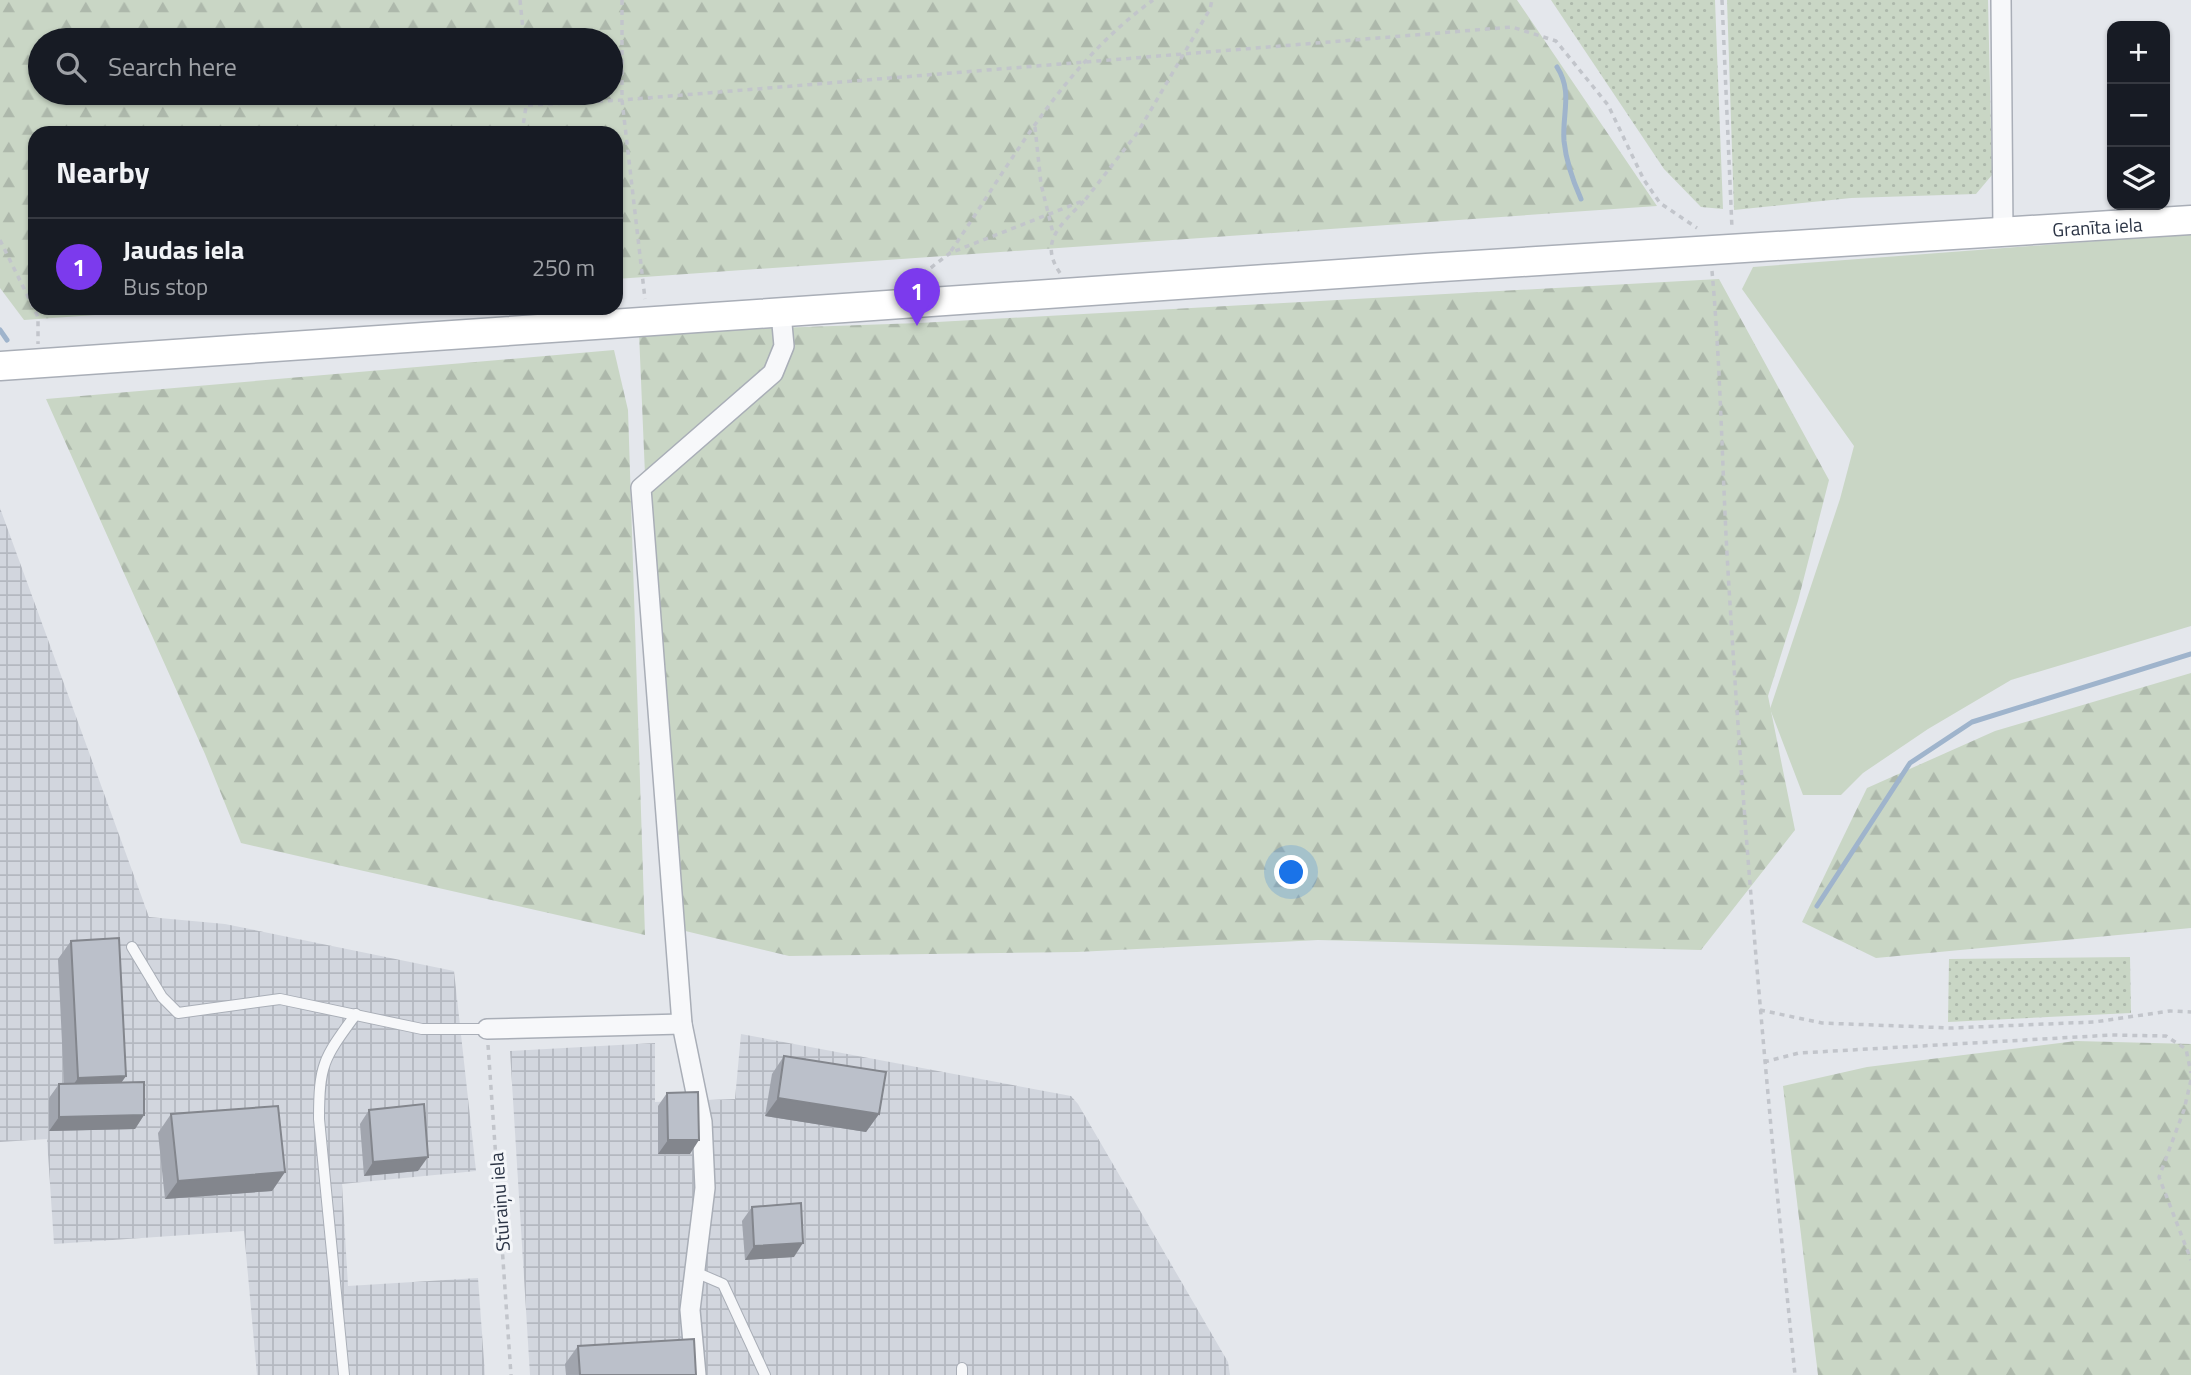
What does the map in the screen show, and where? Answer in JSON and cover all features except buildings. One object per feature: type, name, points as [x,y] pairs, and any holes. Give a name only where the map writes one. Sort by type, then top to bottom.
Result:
[{"type":"main road","name":"Granīta iela","points":[[0,366],[1721,249],[2191,220]]},
{"type":"street","points":[[2001,0],[2003,232]]},
{"type":"street","points":[[696,1375],[690,1310],[705,1188],[702,1122],[682,1024],[641,488],[774,373],[784,346],[781,313]]},
{"type":"street","points":[[487,1029],[682,1024]]},
{"type":"lane","points":[[132,947],[162,997],[178,1013],[280,999],[422,1029],[487,1029]]},
{"type":"lane","points":[[344,1375],[319,1119],[319,1083],[325,1057],[356,1014]]},
{"type":"lane","points":[[695,1272],[723,1284],[765,1375]]},
{"type":"path","points":[[520,0],[523,28]]},
{"type":"path","points":[[622,0],[622,28]]},
{"type":"path","points":[[950,253],[1053,97],[1118,26],[1153,0]]},
{"type":"path","points":[[1073,293],[1054,264],[1049,246],[1053,233],[1085,200],[1138,132],[1212,0]]},
{"type":"path","points":[[1722,0],[1720,366],[1728,569],[1764,1062],[1795,1375]]},
{"type":"path","points":[[623,100],[1512,27],[1556,41],[1608,105],[1644,180],[1660,203],[1708,234],[1721,249]]},
{"type":"path","points":[[524,126],[528,105]]},
{"type":"path","points":[[622,105],[628,169],[641,249],[646,322]]},
{"type":"path","points":[[1035,125],[1041,184],[1053,233]]},
{"type":"path","points":[[900,305],[908,286],[950,253],[1085,200]]},
{"type":"path","points":[[0,240],[28,297]]},
{"type":"path","points":[[37,315],[38,363]]},
{"type":"path","points":[[1760,1010],[1822,1023],[1951,1028],[2094,1022],[2170,1011],[2191,1012]]},
{"type":"path","name":"Stūraiņu iela","points":[[487,1029],[511,1375]]},
{"type":"path","points":[[1764,1062],[1799,1053],[2112,1035],[2166,1036],[2186,1049],[2191,1073]]},
{"type":"path","points":[[2191,1080],[2184,1110],[2159,1177],[2191,1260]]},
{"type":"shaded area","points":[[0,508],[149,917],[225,924],[454,971],[476,1171],[342,1184],[348,1286],[478,1278],[485,1375],[257,1375],[244,1231],[54,1244],[47,1139],[0,1142]]},
{"type":"shaded area","points":[[741,1034],[1071,1096],[1228,1362],[1230,1375],[530,1375],[510,1051],[655,1043],[655,1102],[735,1099]]},
{"type":"green space","points":[[0,0],[1517,0],[1657,206],[623,279],[623,126],[28,126],[28,315],[95,315],[24,320],[0,288]]},
{"type":"green space","points":[[1551,0],[1715,0],[1723,209],[1701,207],[1664,169]]},
{"type":"green space","points":[[1727,0],[1988,0],[1992,175],[1976,194],[1851,198],[1734,210]]},
{"type":"green space","points":[[2191,234],[2191,626],[2011,680],[1928,729],[1863,773],[1841,795],[1803,795],[1770,709],[1840,499],[1854,446],[1742,289],[1753,267]]},
{"type":"green space","points":[[1719,279],[1829,480],[1798,601],[1768,696],[1795,830],[1701,950],[1318,940],[1077,952],[789,956],[673,928],[652,640],[639,333],[919,323]]},
{"type":"green space","points":[[614,350],[628,410],[645,935],[241,843],[205,754],[46,399]]},
{"type":"green space","points":[[2191,673],[2191,928],[1876,958],[1802,922],[1867,788],[1995,731]]},
{"type":"green space","points":[[2130,957],[2131,1013],[1948,1022],[1949,959]]},
{"type":"green space","points":[[2076,1041],[2191,1044],[2191,1375],[1818,1375],[1783,1086],[1867,1067]]},
{"type":"waterway","points":[[1557,67],[1566,94],[1565,148],[1570,171],[1581,199]]},
{"type":"waterway","points":[[0,330],[7,340]]},
{"type":"waterway","points":[[1817,906],[1910,763],[1972,722],[2191,654]]},
{"type":"place","name":"Jaudas iela","points":[[917,326]]}]
